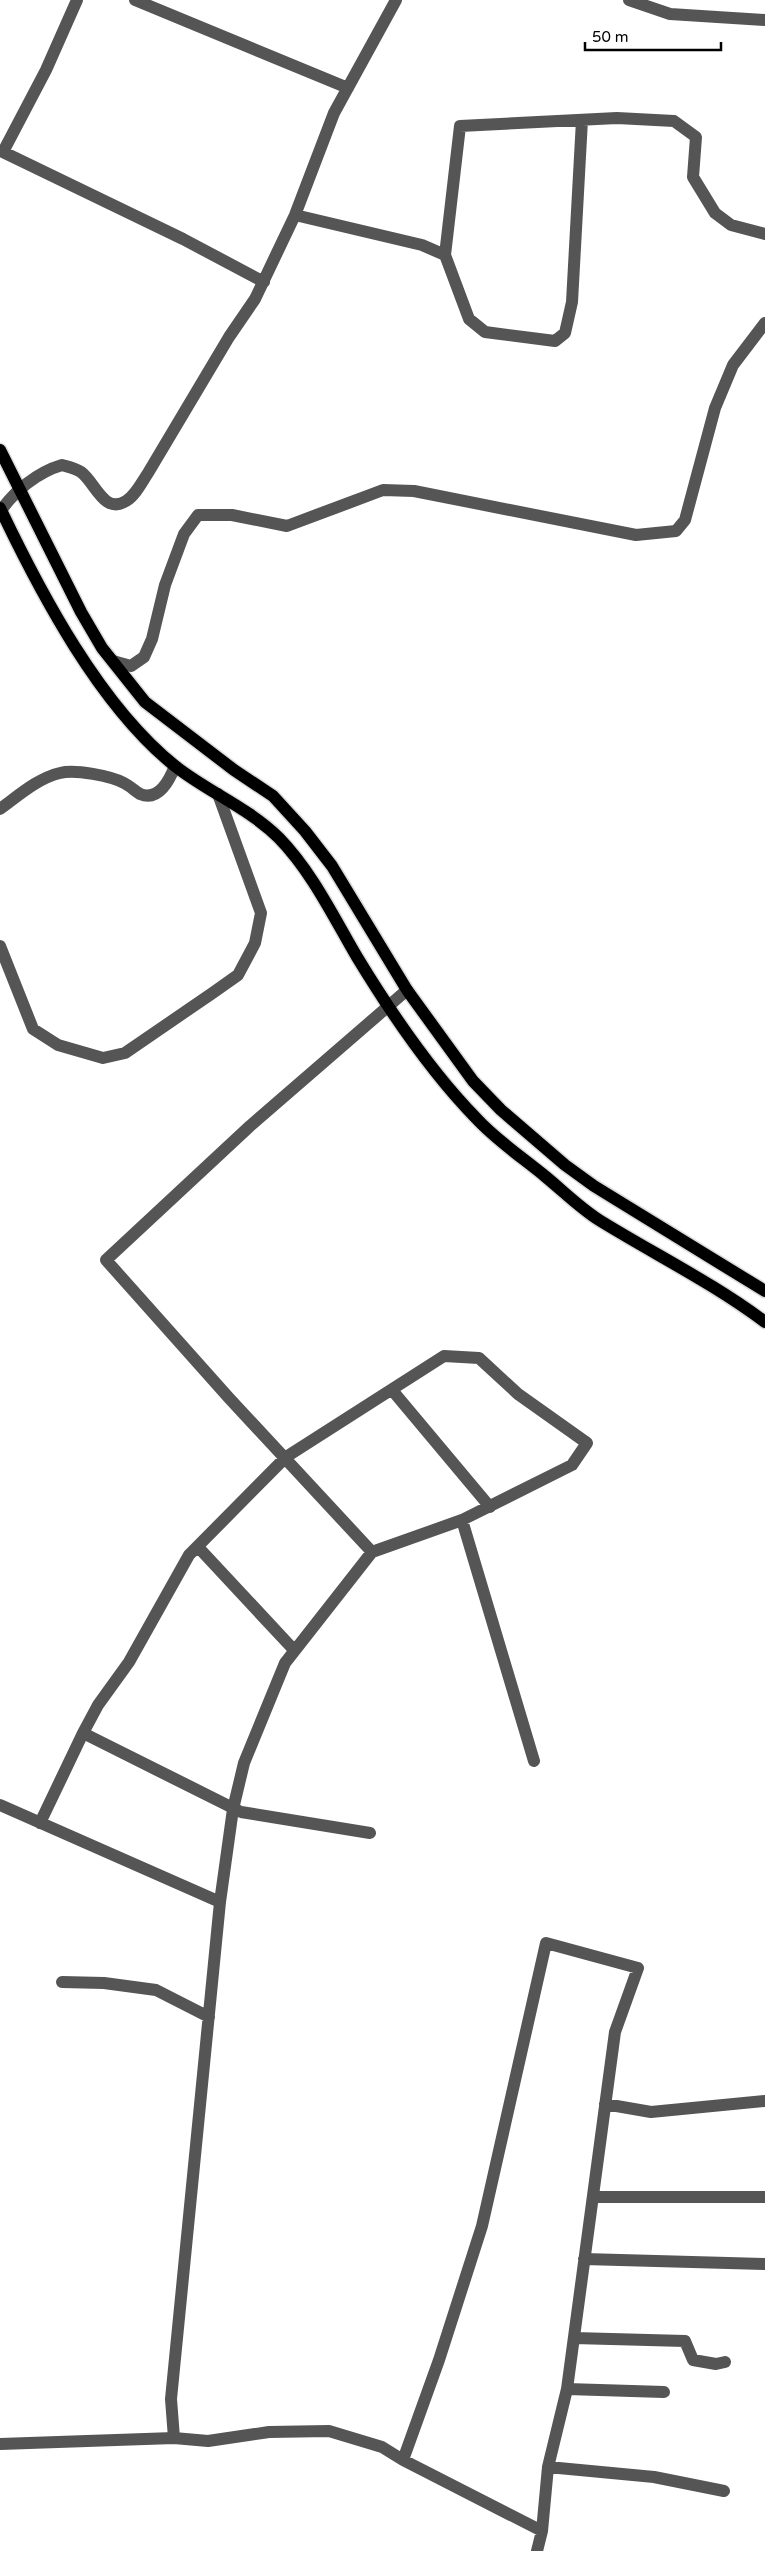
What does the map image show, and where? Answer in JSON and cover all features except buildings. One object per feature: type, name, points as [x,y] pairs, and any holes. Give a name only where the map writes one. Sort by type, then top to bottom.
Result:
[{"type":"main road","points":[[0,450],[81,612],[113,661],[145,702],[234,770],[273,796],[305,831],[332,866],[407,990],[473,1081],[501,1110],[558,1159],[594,1186],[765,1291]]},
{"type":"main road","points":[[0,510],[31,569],[87,666],[130,723],[176,766],[278,838],[321,892],[358,959],[389,1005],[440,1077],[477,1120],[595,1217],[740,1303],[765,1322]]},
{"type":"street","points":[[77,0],[46,70],[3,152],[183,239],[264,282]]},
{"type":"street","points":[[135,0],[348,88]]},
{"type":"street","points":[[0,510],[20,488],[48,470],[62,465],[82,472],[106,502],[115,504],[126,501],[148,473],[264,282],[295,215],[334,113],[396,0]]},
{"type":"street","points":[[629,0],[670,14],[765,20]]},
{"type":"street","points":[[582,120],[572,302],[565,334],[555,341],[485,332],[469,319],[444,255],[460,126],[617,118],[674,121],[696,138],[693,177],[715,213],[731,225],[765,234]]},
{"type":"street","points":[[295,215],[422,245],[444,255]]},
{"type":"street","points":[[113,661],[131,666],[144,657],[152,639],[165,585],[184,534],[198,515],[232,515],[287,526],[383,490],[414,491],[636,535],[676,531],[685,520],[715,408],[733,365],[765,323]]},
{"type":"street","points":[[0,808],[30,787],[60,773],[96,774],[123,782],[142,795],[153,794],[166,786],[176,766]]},
{"type":"street","points":[[0,946],[33,1028],[58,1046],[103,1058],[125,1053],[214,992],[238,975],[255,943],[261,913],[218,794]]},
{"type":"street","points":[[372,1552],[106,1260],[250,1126],[407,990]]},
{"type":"street","points":[[40,1823],[98,1706],[129,1662],[189,1556],[286,1457],[444,1356],[479,1358],[518,1394],[588,1443],[572,1465],[462,1520],[372,1552],[285,1663],[244,1763],[233,1809],[220,1902],[171,2399],[174,2438]]},
{"type":"street","points":[[392,1390],[490,1506]]},
{"type":"street","points":[[462,1520],[534,1762]]},
{"type":"street","points":[[198,1547],[294,1650]]},
{"type":"street","points":[[83,1733],[241,1812],[370,1833]]},
{"type":"street","points":[[0,1805],[220,1902]]},
{"type":"street","points":[[403,2460],[439,2360],[482,2226],[546,1942],[638,1968],[615,2032],[567,2389],[548,2467],[542,2531],[537,2551]]},
{"type":"street","points":[[62,1982],[104,1983],[156,1990],[209,2017]]},
{"type":"street","points":[[605,2104],[651,2112],[765,2101]]},
{"type":"street","points":[[593,2197],[765,2198]]},
{"type":"street","points":[[584,2259],[765,2264]]},
{"type":"street","points":[[574,2338],[685,2341],[693,2360],[716,2364],[724,2362]]},
{"type":"street","points":[[567,2389],[664,2392]]},
{"type":"street","points":[[0,2444],[174,2438],[208,2441],[269,2432],[329,2431],[382,2447],[403,2460],[542,2531]]},
{"type":"street","points":[[548,2467],[654,2476],[724,2491]]}]
